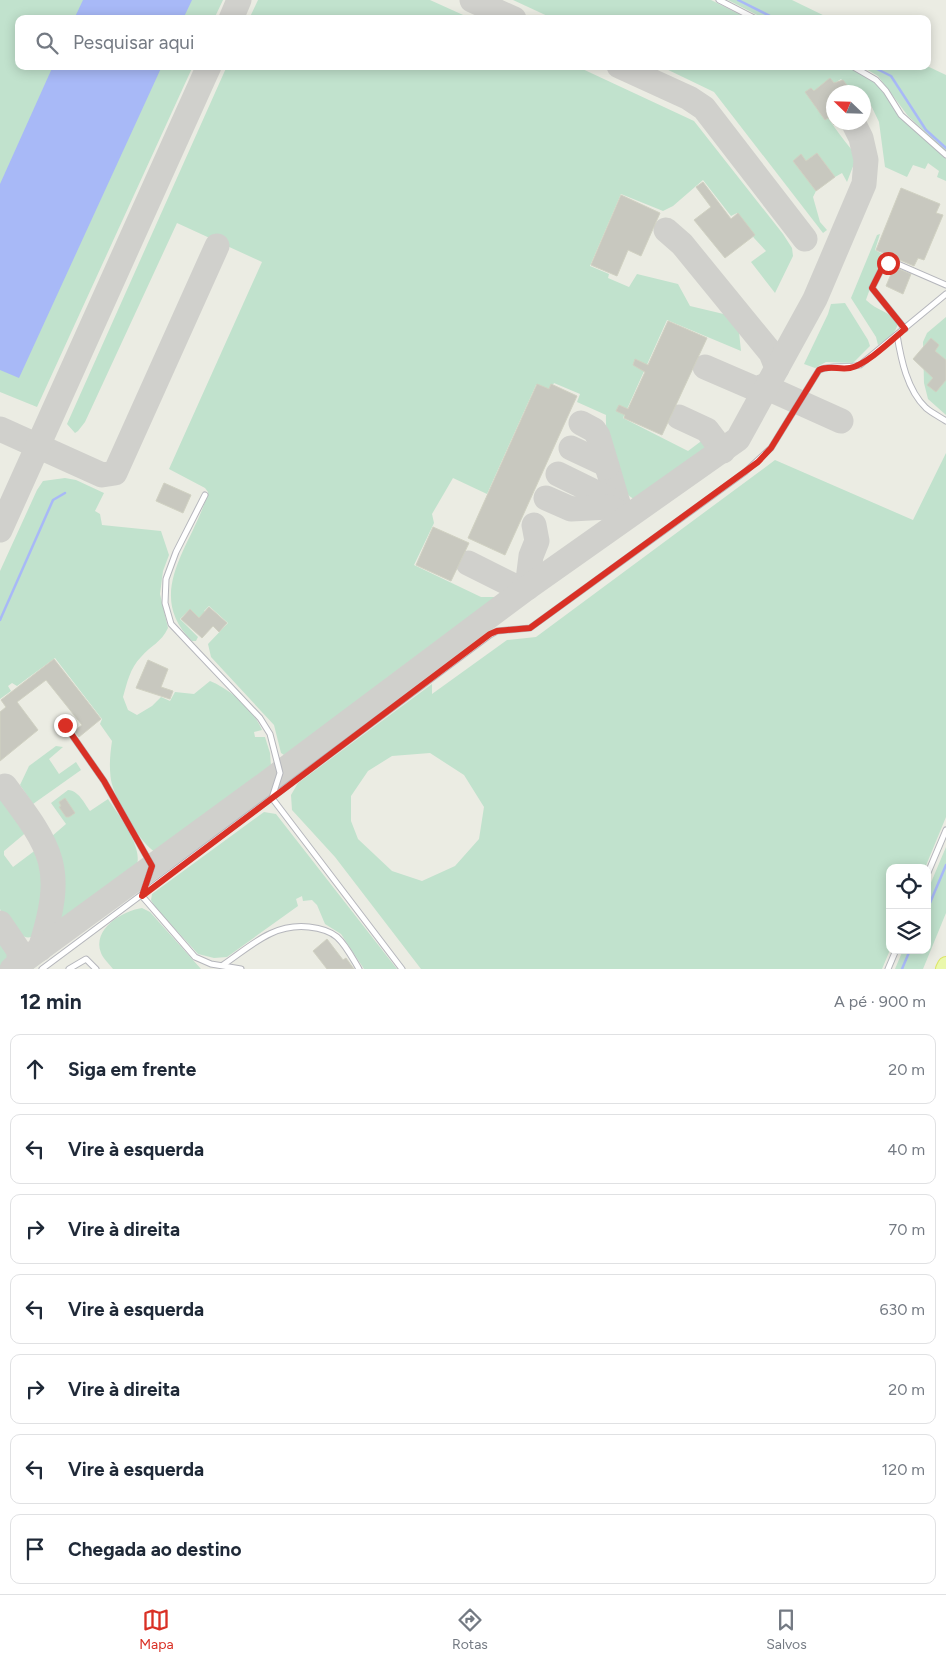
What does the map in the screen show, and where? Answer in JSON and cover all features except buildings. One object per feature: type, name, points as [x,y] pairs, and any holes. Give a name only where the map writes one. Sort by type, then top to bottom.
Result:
[{"type":"main road","points":[[944,969],[946,965]]},
{"type":"lane","points":[[719,0],[748,15]]},
{"type":"lane","points":[[859,70],[876,80],[901,115],[946,155]]},
{"type":"lane","points":[[905,329],[872,288],[883,266],[893,262],[946,285]]},
{"type":"lane","points":[[42,969],[490,634],[497,631],[530,628],[745,472],[771,448],[819,370],[827,367],[849,368],[860,365],[946,294]]},
{"type":"lane","points":[[897,335],[902,366],[917,396],[926,407],[946,421]]},
{"type":"lane","points":[[205,495],[176,552],[166,579],[165,603],[171,624],[260,718],[270,734],[280,773],[272,798]]},
{"type":"lane","points":[[65,725],[104,781],[152,866],[142,896]]},
{"type":"lane","points":[[272,798],[402,969]]},
{"type":"lane","points":[[931,866],[946,830]]},
{"type":"lane","points":[[142,896],[195,957],[211,964],[241,969]]},
{"type":"lane","points":[[223,965],[284,926],[304,926],[318,928],[338,938],[359,969]]},
{"type":"lane","points":[[888,969],[894,954]]},
{"type":"lane","points":[[69,969],[86,959],[96,969]]},
{"type":"green space","points":[[0,0],[223,0],[216,15],[15,15],[15,70],[191,70],[37,407],[0,392]]},
{"type":"green space","points":[[258,0],[430,0],[463,15],[251,15]]},
{"type":"green space","points":[[513,0],[711,0],[741,15],[545,15]]},
{"type":"green space","points":[[728,0],[792,0],[823,15],[757,15]]},
{"type":"green space","points":[[931,68],[946,75],[946,151],[908,116],[878,76],[868,70],[931,70]]},
{"type":"green space","points":[[225,70],[585,70],[694,121],[792,248],[793,256],[775,293],[751,262],[766,251],[754,238],[737,213],[731,216],[703,180],[673,206],[663,211],[621,194],[590,266],[609,274],[608,278],[629,287],[637,274],[678,284],[690,306],[732,316],[739,332],[741,351],[667,320],[623,418],[688,451],[704,439],[711,450],[710,452],[638,501],[629,496],[622,487],[612,463],[607,437],[606,415],[577,402],[580,394],[554,383],[550,390],[536,385],[487,494],[453,478],[432,514],[434,523],[414,565],[481,597],[494,597],[497,602],[287,757],[281,753],[274,725],[211,657],[208,644],[228,623],[209,606],[204,611],[212,618],[206,625],[190,609],[180,619],[198,637],[196,641],[192,641],[178,623],[172,604],[172,586],[176,567],[202,511],[208,492],[205,488],[169,469],[262,262],[177,223],[85,422],[75,433],[67,424]]},
{"type":"green space","points":[[668,70],[853,70],[874,81],[901,118],[946,159],[946,181],[937,177],[939,171],[928,163],[925,169],[913,165],[907,177],[885,167],[879,122],[871,105],[871,85],[846,85],[841,79],[832,85],[826,85],[826,89],[813,97],[826,115],[826,130],[837,130],[857,156],[847,182],[842,173],[835,177],[817,153],[806,161],[801,155],[793,161],[816,191],[813,197],[820,222],[827,230],[823,233],[714,92]]},
{"type":"green space","points":[[880,234],[875,250],[892,259],[887,261],[878,270],[866,300],[890,315],[898,323],[893,333],[878,345],[876,337],[851,298],[877,235]]},
{"type":"green space","points":[[845,303],[870,346],[853,363],[826,362],[815,368],[804,364],[831,304]]},
{"type":"green space","points":[[946,317],[946,415],[928,399],[924,383],[923,342],[927,333]]},
{"type":"green space","points":[[946,453],[946,817],[927,864],[886,864],[886,954],[888,954],[882,969],[421,969],[335,857],[292,810],[291,795],[298,783],[432,684],[432,694],[507,640],[536,637],[775,460],[913,520]],"holes":[[[430,753],[464,775],[484,807],[479,839],[455,866],[422,881],[392,871],[358,839],[351,821],[351,796],[368,771],[392,756]]]},
{"type":"green space","points":[[65,478],[76,480],[104,493],[95,511],[100,514],[102,525],[161,531],[169,555],[163,571],[160,594],[168,628],[159,641],[137,661],[132,671],[123,697],[128,710],[137,715],[152,706],[161,697],[170,701],[175,692],[194,694],[210,681],[233,695],[253,715],[262,730],[254,732],[255,737],[265,737],[270,753],[271,766],[265,772],[157,853],[136,832],[117,798],[110,775],[112,741],[100,724],[102,719],[55,658],[17,686],[12,683],[8,686],[11,691],[0,699],[0,571],[37,490],[43,481]]},
{"type":"green space","points":[[56,746],[63,747],[49,759],[59,774],[76,762],[81,770],[33,804],[20,785],[29,766]]},
{"type":"green space","points":[[68,790],[78,795],[90,811],[108,799],[131,836],[138,857],[137,866],[132,873],[64,922],[55,917],[58,870],[51,837],[66,824],[51,803]]},
{"type":"green space","points":[[0,791],[29,830],[4,851],[4,855],[13,867],[41,846],[46,865],[48,884],[45,911],[38,930],[33,936],[27,937],[19,933],[6,919],[0,909]]},
{"type":"green space","points":[[264,812],[276,814],[397,969],[364,969],[341,934],[325,924],[317,905],[312,900],[303,901],[302,896],[296,899],[298,906],[227,957],[214,958],[198,954],[155,907],[151,900],[152,894]]},
{"type":"green space","points":[[946,847],[946,913],[931,950],[931,909],[931,883]]},
{"type":"green space","points":[[116,906],[33,969],[19,969],[102,908]]},
{"type":"green space","points":[[142,908],[150,912],[201,969],[113,969],[101,953],[99,944],[101,936],[105,929],[118,917]]},
{"type":"green space","points":[[0,929],[10,942],[7,964],[0,968]]},
{"type":"green space","points":[[901,954],[929,954],[923,969],[895,969]]},
{"type":"water","points":[[83,0],[192,0],[185,15],[76,15]]},
{"type":"water","points":[[51,70],[160,70],[19,378],[0,370],[0,184]]},
{"type":"waterway","points":[[738,0],[768,15]]},
{"type":"waterway","points":[[879,70],[891,76],[926,130],[946,148]]},
{"type":"waterway","points":[[0,620],[53,500],[65,493]]},
{"type":"waterway","points":[[927,909],[946,865]]},
{"type":"waterway","points":[[902,969],[908,954]]},
{"type":"taxiway","points":[[233,15],[239,0]]},
{"type":"taxiway","points":[[472,0],[505,15]]},
{"type":"taxiway","points":[[0,530],[207,70]]},
{"type":"taxiway","points":[[628,70],[689,98],[704,108],[805,239]]},
{"type":"taxiway","points":[[12,969],[264,785],[527,588],[738,439],[815,299],[864,184],[866,160],[861,138],[857,130]]},
{"type":"taxiway","points":[[666,230],[682,244],[771,353],[777,368]]},
{"type":"taxiway","points":[[0,429],[102,475],[115,473],[217,246]]},
{"type":"taxiway","points":[[705,367],[756,389],[769,384],[772,390]]},
{"type":"taxiway","points":[[765,392],[772,390],[841,421]]},
{"type":"taxiway","points":[[679,417],[707,430],[723,451]]},
{"type":"taxiway","points":[[581,423],[594,430],[598,436],[621,513]]},
{"type":"taxiway","points":[[571,448],[603,463],[607,467]]},
{"type":"taxiway","points":[[558,474],[609,499],[619,507]]},
{"type":"taxiway","points":[[546,498],[571,509],[609,507],[621,513],[621,521]]},
{"type":"taxiway","points":[[468,563],[512,585],[527,588],[531,556],[537,541],[534,525]]},
{"type":"taxiway","points":[[5,786],[34,827],[44,844],[50,861],[53,879],[52,898],[40,949]]},
{"type":"taxiway","points":[[0,923],[19,951],[19,964]]},
{"type":"route","points":[[65,725],[104,781],[152,866],[149,880],[142,896],[490,634],[497,631],[521,631],[538,623],[758,462],[771,448],[819,370],[827,367],[849,368],[860,365],[905,329],[872,288],[883,266],[888,263]]}]
